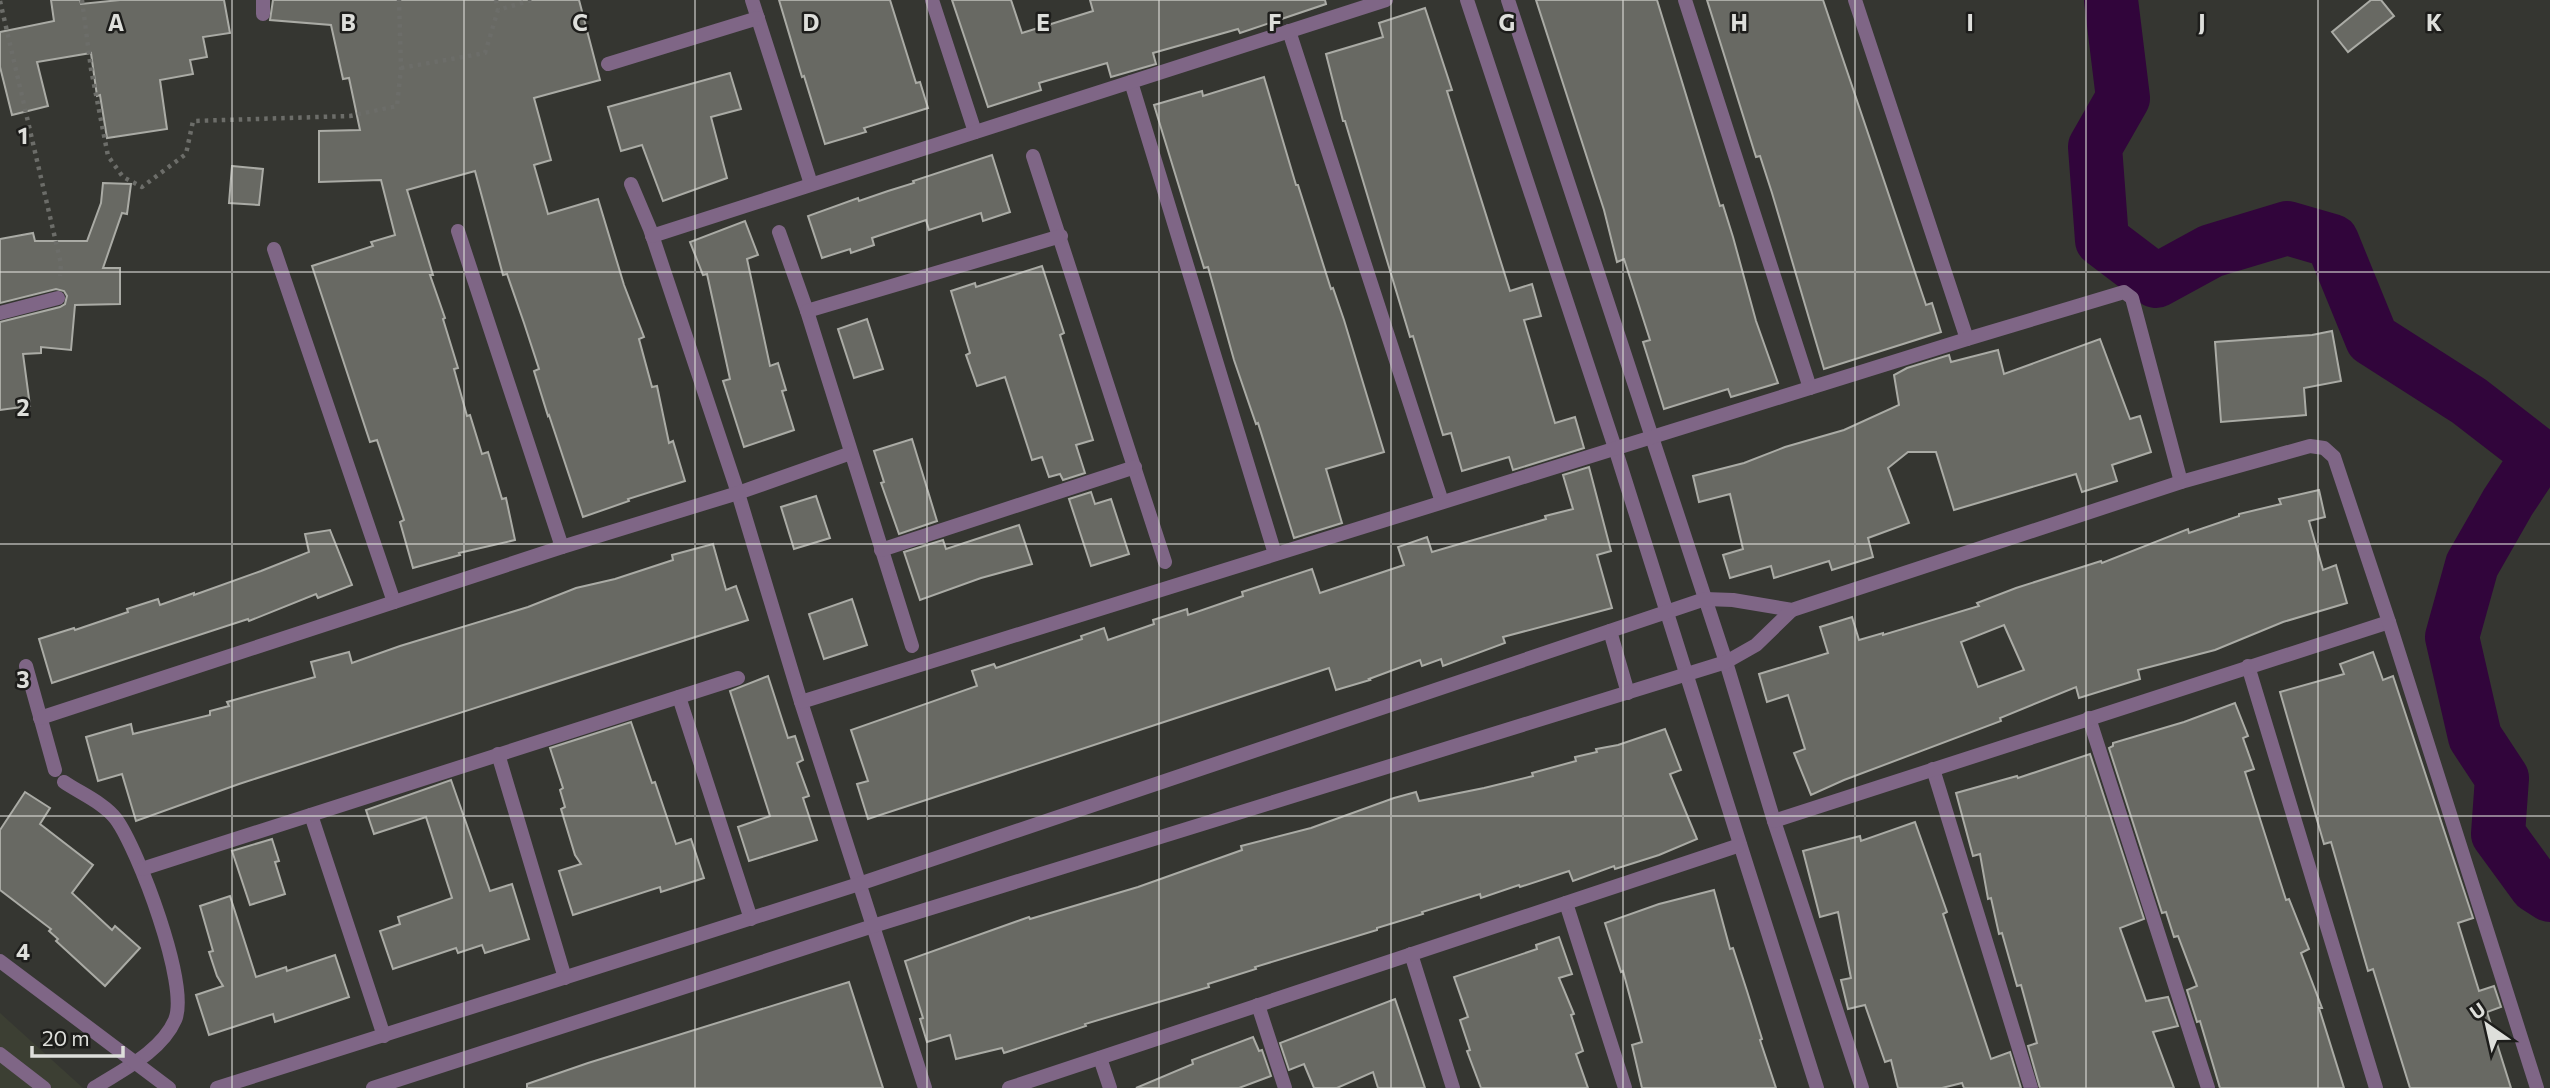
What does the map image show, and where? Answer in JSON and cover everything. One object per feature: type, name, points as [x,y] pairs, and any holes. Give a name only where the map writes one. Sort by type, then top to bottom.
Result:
[{"type":"street","points":[[752,0],[811,184]]},
{"type":"street","points":[[932,0],[975,132]]},
{"type":"street","points":[[652,236],[1386,0]]},
{"type":"street","points":[[1467,0],[1615,448],[1817,1088]]},
{"type":"street","points":[[1508,0],[1726,662],[1774,821],[1862,1088]]},
{"type":"street","points":[[1685,0],[1810,388]]},
{"type":"street","points":[[1855,0],[1968,339]]},
{"type":"street","points":[[608,64],[758,18]]},
{"type":"street","points":[[1289,31],[1442,502]]},
{"type":"street","points":[[1131,82],[1275,554]]},
{"type":"street","points":[[1033,156],[1165,562]]},
{"type":"street","points":[[631,184],[652,236],[738,493],[801,702],[925,1088]]},
{"type":"street","points":[[458,231],[562,547]]},
{"type":"street","points":[[779,232],[807,311],[912,646]]},
{"type":"street","points":[[807,311],[1061,236]]},
{"type":"street","points":[[274,249],[394,602]]},
{"type":"street","points":[[801,702],[2124,292],[2132,298],[2181,482]]},
{"type":"street","points":[[0,313],[58,298]]},
{"type":"street","points":[[373,1088],[873,926],[1726,662],[1756,645],[1792,610],[2181,482],[2310,446],[2324,448],[2334,457],[2537,1088]]},
{"type":"street","points":[[40,718],[562,547],[738,493],[851,453]]},
{"type":"street","points":[[881,550],[1135,467]]},
{"type":"street","points":[[217,1088],[859,884],[1705,599],[1732,600],[1792,610]]},
{"type":"street","points":[[1774,821],[2389,622]]},
{"type":"street","points":[[1610,631],[1628,693]]},
{"type":"street","points":[[26,666],[55,770]]},
{"type":"street","points":[[2248,666],[2376,1088]]},
{"type":"street","points":[[142,869],[738,678]]},
{"type":"street","points":[[679,696],[751,919]]},
{"type":"street","points":[[2089,718],[2208,1088]]},
{"type":"street","points":[[498,754],[565,978]]},
{"type":"street","points":[[1933,769],[2031,1088]]},
{"type":"street","points":[[64,782],[108,810],[116,819],[142,869],[170,956],[177,994],[176,1018],[162,1041],[94,1088]]},
{"type":"street","points":[[311,814],[384,1036]]},
{"type":"street","points":[[1009,1088],[1740,845]]},
{"type":"street","points":[[1566,902],[1625,1088]]},
{"type":"street","points":[[1411,954],[1453,1088]]},
{"type":"street","points":[[0,961],[169,1088]]},
{"type":"street","points":[[1258,1005],[1285,1088]]},
{"type":"street","points":[[0,1054],[44,1088]]},
{"type":"street","points":[[1100,1058],[1110,1088]]},
{"type":"path","points":[[82,0],[91,69],[108,156],[123,177],[142,187],[186,154],[193,121],[350,116],[397,106],[401,68],[399,0]]},
{"type":"path","points":[[401,68],[485,53],[498,10],[496,0]]},
{"type":"path","points":[[498,10],[532,0]]},
{"type":"path","points":[[0,1],[61,264],[58,298]]},
{"type":"shaded area","points":[[0,1013],[83,1088],[0,1088]]},
{"type":"building","points":[[51,0],[80,0],[81,4],[120,0],[224,0],[230,33],[203,37],[207,57],[190,60],[193,74],[160,80],[167,129],[107,138],[91,53],[37,62],[48,106],[12,115],[0,67],[0,32],[54,21]]},
{"type":"building","points":[[273,0],[579,0],[600,80],[534,98],[551,160],[534,165],[548,214],[598,199],[624,285],[644,337],[639,339],[652,387],[657,386],[669,443],[673,441],[685,481],[583,517],[534,371],[539,369],[524,323],[507,274],[503,275],[475,171],[407,190],[433,275],[430,275],[445,318],[443,319],[458,368],[454,369],[467,416],[470,415],[482,454],[488,452],[502,499],[506,498],[515,540],[459,553],[460,555],[413,568],[400,522],[404,520],[377,440],[370,442],[312,266],[373,246],[371,242],[395,235],[381,180],[319,182],[319,131],[360,130],[349,78],[343,79],[331,25],[270,20]]},
{"type":"building","points":[[779,0],[890,0],[916,83],[920,82],[928,108],[864,128],[866,132],[825,144]]},
{"type":"building","points":[[952,0],[1011,0],[1022,33],[1093,11],[1090,0],[1325,0],[1326,4],[1240,33],[1238,29],[1153,53],[1156,64],[1111,77],[1107,63],[1039,83],[1041,90],[988,107]]},
{"type":"building","points":[[1536,0],[1657,0],[1720,206],[1723,205],[1733,237],[1756,321],[1778,383],[1731,397],[1728,389],[1664,409],[1643,342],[1650,340],[1624,259],[1617,262],[1604,210]]},
{"type":"building","points":[[1707,0],[1823,0],[1926,305],[1932,303],[1941,332],[1824,369],[1772,193],[1760,156],[1756,157]]},
{"type":"building","points":[[2371,0],[2381,0],[2394,16],[2348,52],[2332,32]]},
{"type":"building","points":[[1425,8],[1452,90],[1447,91],[1510,291],[1532,284],[1541,316],[1524,320],[1555,423],[1575,417],[1584,448],[1513,470],[1509,457],[1462,471],[1451,433],[1443,435],[1343,121],[1326,54],[1383,37],[1379,23]]},
{"type":"building","points":[[730,73],[741,109],[711,117],[727,178],[663,201],[642,145],[621,151],[608,107]]},
{"type":"building","points":[[1264,77],[1296,185],[1344,320],[1384,452],[1326,469],[1342,523],[1294,538],[1258,423],[1256,424],[1234,360],[1208,267],[1204,268],[1154,105],[1202,91],[1203,96]]},
{"type":"building","points":[[992,155],[1010,212],[983,221],[981,213],[929,230],[926,220],[872,238],[874,245],[851,253],[850,249],[822,258],[808,216]]},
{"type":"building","points":[[232,166],[263,169],[259,205],[229,203]]},
{"type":"building","points":[[103,183],[131,184],[127,214],[122,213],[103,268],[120,268],[120,304],[75,305],[71,350],[41,347],[41,353],[23,354],[30,406],[0,410],[0,322],[60,307],[65,304],[67,296],[64,291],[56,289],[0,303],[0,239],[33,233],[35,241],[87,241],[101,203]]},
{"type":"building","points":[[745,221],[758,255],[747,259],[770,366],[778,363],[786,390],[782,391],[794,430],[744,447],[723,381],[730,379],[707,274],[703,275],[690,242]]},
{"type":"building","points":[[1042,266],[1064,333],[1060,335],[1093,440],[1076,445],[1085,473],[1063,480],[1060,474],[1049,477],[1042,457],[1032,460],[1005,377],[977,386],[966,355],[970,353],[951,291],[975,283],[976,287]]},
{"type":"building","points":[[867,319],[883,369],[854,378],[838,329]]},
{"type":"building","points":[[2332,331],[2341,381],[2304,388],[2306,415],[2221,422],[2215,342],[2312,335]]},
{"type":"building","points":[[2100,339],[2130,419],[2140,416],[2151,452],[2112,465],[2117,481],[2082,492],[2076,474],[1954,510],[1936,452],[1908,452],[1888,468],[1909,523],[1868,538],[1873,557],[1832,570],[1829,561],[1774,578],[1771,566],[1730,578],[1723,555],[1743,549],[1730,494],[1699,502],[1693,476],[1744,463],[1785,447],[1844,430],[1899,405],[1894,375],[1907,368],[1949,355],[1951,362],[1998,350],[2004,374]]},
{"type":"building","points":[[912,439],[937,521],[899,534],[881,483],[884,482],[874,451]]},
{"type":"building","points":[[1589,467],[1611,551],[1597,555],[1612,608],[1503,637],[1505,643],[1443,666],[1441,659],[1422,666],[1420,660],[1336,690],[1329,668],[868,819],[857,784],[868,781],[851,730],[977,686],[972,671],[994,664],[996,668],[1082,639],[1081,636],[1104,628],[1108,640],[1154,624],[1153,620],[1187,609],[1188,615],[1243,596],[1242,592],[1312,569],[1320,593],[1404,565],[1398,547],[1427,537],[1432,552],[1546,519],[1545,516],[1573,509],[1563,475]]},
{"type":"building","points":[[2319,490],[2325,517],[2309,521],[2323,570],[2336,565],[2347,603],[2283,622],[2215,650],[2138,670],[2140,679],[2079,698],[2076,687],[2000,718],[2001,721],[1811,795],[1794,753],[1805,749],[1788,695],[1767,702],[1759,674],[1828,653],[1820,627],[1852,617],[1859,640],[1883,635],[1979,606],[1977,603],[2016,588],[2101,561],[2102,563],[2188,529],[2189,533],[2239,514],[2281,504],[2279,499]],"holes":[[[2004,625],[2024,670],[1978,687],[1961,642]]]},
{"type":"building","points":[[1091,492],[1095,504],[1111,499],[1129,554],[1091,566],[1069,499]]},
{"type":"building","points":[[816,496],[830,538],[794,549],[781,507]]},
{"type":"building","points":[[1019,525],[1032,564],[981,578],[920,600],[904,552],[943,540],[946,549]]},
{"type":"building","points":[[330,530],[352,585],[318,598],[316,594],[249,621],[248,619],[52,683],[39,639],[74,628],[75,630],[158,599],[160,605],[261,571],[309,552],[305,534]]},
{"type":"building","points":[[713,544],[726,590],[736,586],[748,620],[239,784],[136,821],[122,774],[98,781],[86,737],[131,724],[133,734],[210,715],[210,711],[229,706],[227,702],[315,677],[311,662],[349,652],[352,663],[528,607],[576,588],[615,579],[673,560],[672,555]]},
{"type":"building","points":[[852,599],[867,645],[824,659],[809,614]]},
{"type":"building","points":[[2373,652],[2383,680],[2393,676],[2473,918],[2458,923],[2479,991],[2494,986],[2501,1007],[2487,1012],[2511,1088],[2410,1088],[2373,969],[2368,971],[2331,842],[2324,844],[2280,692],[2344,674],[2340,664]]},
{"type":"building","points":[[768,676],[788,738],[795,736],[803,760],[797,763],[809,796],[803,798],[817,840],[749,861],[738,827],[770,816],[730,691]]},
{"type":"building","points":[[2235,703],[2248,736],[2243,738],[2254,769],[2245,772],[2286,900],[2289,899],[2309,949],[2301,953],[2322,1008],[2319,1008],[2344,1088],[2220,1088],[2200,1021],[2197,1022],[2187,990],[2197,986],[2178,936],[2174,937],[2166,912],[2162,913],[2109,748],[2113,743],[2184,722]]},
{"type":"building","points":[[631,722],[676,844],[691,839],[704,878],[661,892],[660,887],[573,915],[559,871],[581,864],[575,855],[561,809],[565,807],[560,790],[563,788],[550,748]]},
{"type":"building","points":[[1665,729],[1681,770],[1670,774],[1697,839],[1659,855],[1615,869],[1614,866],[1573,881],[1569,871],[1481,898],[1480,894],[1422,912],[1423,914],[1377,930],[1255,967],[1256,969],[1208,984],[1209,987],[1085,1024],[1086,1026],[1004,1053],[1002,1048],[956,1059],[950,1035],[927,1042],[920,1019],[923,1018],[905,961],[1029,917],[1030,919],[1138,887],[1242,850],[1241,846],[1311,828],[1394,798],[1416,792],[1419,801],[1533,776],[1532,773],[1576,761],[1575,757],[1597,752],[1596,749],[1618,745]]},
{"type":"building","points":[[2090,754],[2144,919],[2120,928],[2146,1001],[2168,997],[2178,1026],[2153,1032],[2174,1088],[2040,1088],[2028,1046],[2037,1043],[2021,985],[2017,986],[2002,933],[1999,934],[1991,898],[1988,899],[1980,854],[1973,856],[1956,793],[2017,776],[2018,778]]},
{"type":"building","points":[[451,780],[490,891],[512,884],[529,939],[485,953],[482,945],[458,953],[456,948],[393,969],[380,931],[400,924],[398,917],[452,898],[426,817],[374,834],[366,810]]},
{"type":"building","points":[[25,792],[50,808],[40,824],[93,865],[72,893],[112,930],[115,926],[140,948],[105,986],[56,941],[58,939],[49,931],[51,929],[0,890],[0,830]]},
{"type":"building","points":[[1915,822],[1947,912],[1943,914],[1991,1059],[2010,1052],[2021,1088],[1964,1088],[1962,1083],[1942,1088],[1898,1088],[1891,1060],[1885,1062],[1865,1005],[1848,1009],[1841,980],[1851,978],[1838,912],[1820,917],[1803,851],[1860,836],[1861,841]]},
{"type":"building","points":[[272,839],[279,861],[275,862],[285,894],[250,905],[232,851]]},
{"type":"building","points":[[1714,890],[1730,949],[1733,948],[1776,1088],[1642,1088],[1632,1045],[1642,1042],[1623,971],[1621,972],[1605,923],[1659,904]]},
{"type":"building","points":[[230,896],[256,977],[286,967],[287,971],[335,955],[349,997],[275,1022],[273,1014],[209,1035],[196,995],[223,986],[209,952],[213,951],[200,906]]},
{"type":"building","points":[[1559,937],[1572,974],[1559,978],[1574,1014],[1571,1015],[1583,1051],[1576,1054],[1588,1088],[1481,1088],[1467,1051],[1470,1050],[1460,1020],[1468,1017],[1454,977],[1537,949],[1536,945]]},
{"type":"building","points":[[849,982],[883,1088],[527,1088],[527,1084],[588,1063]]},
{"type":"building","points":[[1395,999],[1425,1088],[1378,1088],[1373,1072],[1337,1088],[1314,1088],[1304,1064],[1289,1070],[1280,1043]]},
{"type":"building","points":[[1253,1037],[1259,1051],[1262,1050],[1271,1076],[1239,1088],[1136,1088],[1193,1064],[1192,1060]]},
{"type":"waterway","points":[[2111,0],[2123,98],[2095,147],[2102,240],[2156,281],[2211,251],[2287,228],[2332,241],[2372,339],[2469,401],[2539,455],[2472,565],[2452,637],[2475,737],[2502,778],[2498,834],[2536,886],[2550,895]]}]
